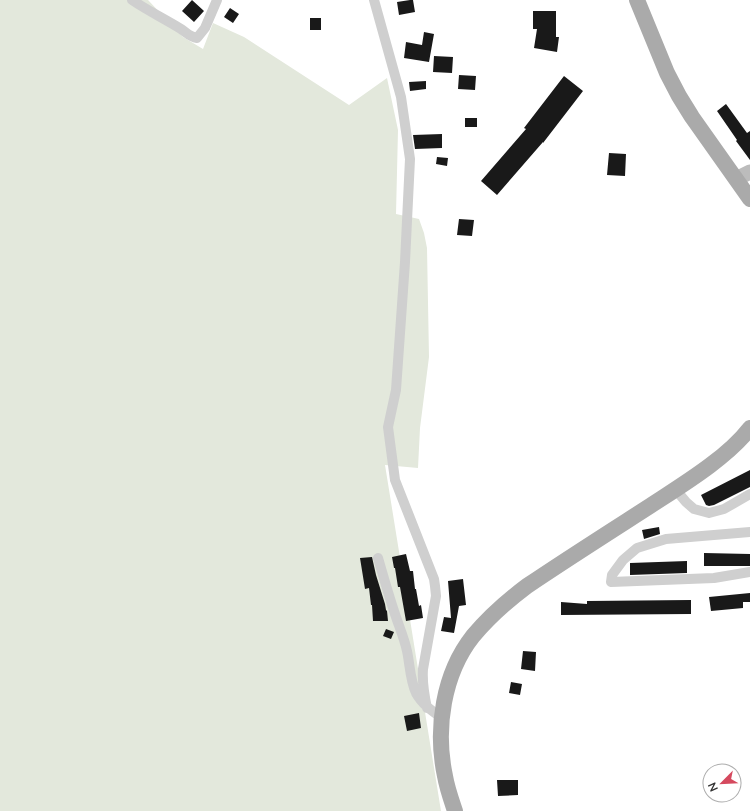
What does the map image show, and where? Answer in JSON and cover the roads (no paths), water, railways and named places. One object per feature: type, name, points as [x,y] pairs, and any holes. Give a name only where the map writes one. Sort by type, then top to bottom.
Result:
[{"type":"main road","points":[[637,0],[667,73],[679,96],[692,117],[743,175],[750,199]]},
{"type":"main road","points":[[455,811],[443,765],[441,736],[442,718],[446,695],[454,670],[472,637],[509,600],[527,586],[676,490],[724,454],[750,428]]},
{"type":"street","points":[[132,0],[192,37],[197,38],[205,28],[217,0]]},
{"type":"street","points":[[374,0],[401,96],[410,159],[405,262],[396,390],[388,427],[395,480],[434,579],[435,586],[436,596],[422,679],[428,708]]},
{"type":"street","points":[[676,490],[694,509],[709,513],[724,509],[750,494]]},
{"type":"street","points":[[750,532],[666,539],[638,548],[623,560],[612,575],[611,582],[714,578],[750,572]]},
{"type":"street","points":[[378,558],[393,610],[403,636],[413,686],[423,703],[442,718]]}]
